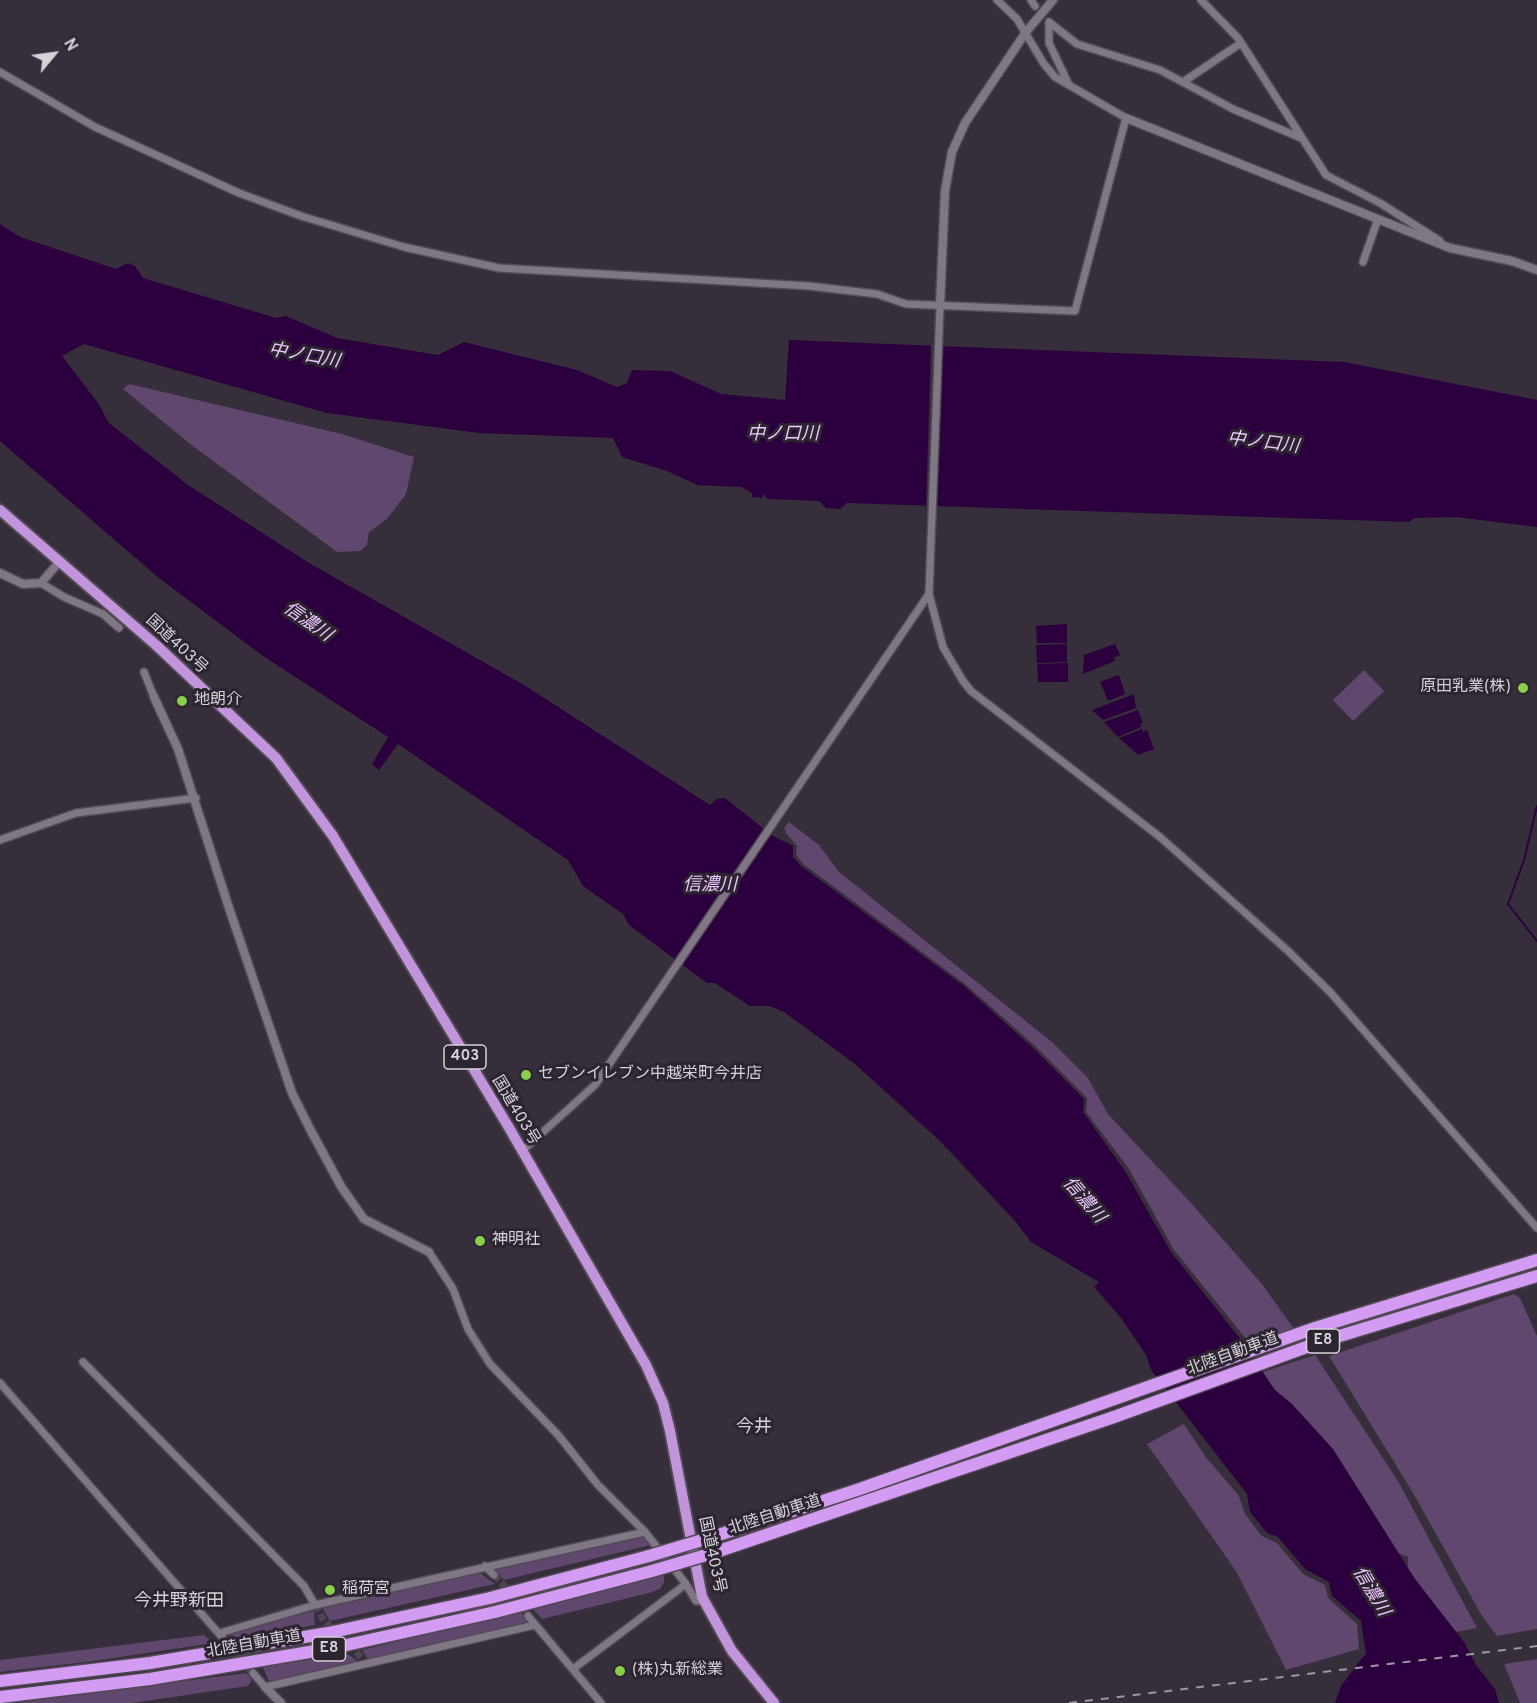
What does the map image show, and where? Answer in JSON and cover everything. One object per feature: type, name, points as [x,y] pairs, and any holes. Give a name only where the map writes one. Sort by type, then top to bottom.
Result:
[{"type":"highway","name":"国道403号","points":[[0,510],[156,645],[276,758],[350,863],[522,1151],[646,1365],[663,1403],[704,1601],[732,1651],[774,1703]]},
{"type":"highway","name":"北陸自動車道","points":[[0,1681],[150,1663],[328,1633],[490,1598],[649,1556],[709,1539],[857,1490],[1103,1401],[1402,1300],[1531,1262]]},
{"type":"highway","name":"北陸自動車道","points":[[0,1697],[150,1679],[333,1648],[495,1612],[652,1571],[713,1553],[1114,1416],[1323,1341],[1537,1276]]},
{"type":"street","points":[[997,0],[1017,19],[1044,64],[1055,77],[1126,118],[1450,248],[1512,261],[1537,270]]},
{"type":"street","points":[[1053,0],[1026,32],[965,123],[952,152],[945,191],[929,594],[943,646],[971,691],[1160,837],[1280,943],[1330,992],[1537,1228]]},
{"type":"street","points":[[1202,0],[1224,21],[1241,43],[1301,138],[1332,180],[1380,203],[1450,248]]},
{"type":"street","points":[[1070,87],[1048,43],[1048,22],[1077,44],[1160,70],[1233,109],[1301,138]]},
{"type":"street","points":[[1183,82],[1241,43]]},
{"type":"street","points":[[0,72],[95,127],[239,193],[302,216],[404,247],[499,268],[809,286],[877,294],[906,304],[940,306],[1075,311],[1126,118]]},
{"type":"street","points":[[1363,262],[1378,219]]},
{"type":"street","points":[[41,583],[60,561]]},
{"type":"street","points":[[0,573],[23,584],[41,583],[64,597],[103,614],[119,628]]},
{"type":"street","points":[[522,1151],[595,1085],[929,594]]},
{"type":"street","points":[[144,672],[178,749],[196,798],[229,908],[292,1093],[342,1188],[364,1219],[429,1252],[437,1261],[453,1289],[468,1329],[490,1364],[552,1429],[598,1485],[645,1532],[686,1584],[696,1601],[704,1601]]},
{"type":"street","points":[[0,840],[76,813],[196,798]]},
{"type":"street","points":[[83,1362],[304,1586],[315,1605]]},
{"type":"street","points":[[0,1383],[228,1644]]},
{"type":"street","points":[[220,1633],[315,1605],[645,1532]]},
{"type":"street","points":[[485,1566],[494,1575]]},
{"type":"street","points":[[573,1668],[686,1584]]},
{"type":"street","points":[[528,1616],[601,1703]]},
{"type":"street","points":[[264,1687],[365,1662],[535,1625]]},
{"type":"street","points":[[253,1673],[281,1703]]},
{"type":"shaded area","points":[[129,384],[342,434],[414,457],[406,494],[387,519],[369,532],[367,545],[360,551],[337,552],[194,447],[123,389]]},
{"type":"shaded area","points":[[1364,670],[1384,691],[1353,721],[1333,700]]},
{"type":"shaded area","points":[[789,822],[819,845],[838,871],[1052,1042],[1088,1078],[1108,1114],[1262,1284],[1294,1329],[1251,1345],[1174,1250],[1129,1169],[1086,1112],[1087,1098],[1034,1045],[965,984],[803,864],[796,855],[797,846],[784,828]]},
{"type":"shaded area","points":[[1514,1294],[1520,1298],[1537,1336],[1537,1629],[1497,1636],[1482,1616],[1413,1493],[1329,1356]]},
{"type":"shaded area","points":[[1315,1355],[1398,1481],[1477,1628],[1451,1633],[1407,1578],[1408,1557],[1389,1549],[1257,1374]]},
{"type":"shaded area","points":[[1184,1424],[1205,1456],[1239,1496],[1245,1514],[1262,1536],[1277,1543],[1303,1574],[1325,1585],[1328,1598],[1357,1624],[1359,1649],[1286,1670],[1236,1571],[1147,1444]]},
{"type":"shaded area","points":[[644,1537],[651,1545],[504,1580],[496,1571],[497,1567]]},
{"type":"shaded area","points":[[480,1573],[495,1584],[330,1621],[322,1607]]},
{"type":"shaded area","points":[[664,1575],[664,1582],[660,1589],[649,1593],[542,1619],[531,1607]]},
{"type":"shaded area","points":[[314,1611],[315,1625],[230,1640],[228,1632]]},
{"type":"shaded area","points":[[521,1611],[527,1624],[368,1660],[362,1650]]},
{"type":"shaded area","points":[[204,1635],[213,1643],[0,1672],[0,1660]]},
{"type":"shaded area","points":[[348,1654],[359,1662],[269,1682],[263,1667]]},
{"type":"shaded area","points":[[1537,1659],[1537,1703],[1520,1703],[1504,1664]]},
{"type":"shaded area","points":[[246,1673],[252,1680],[248,1686],[132,1703],[16,1703]]},
{"type":"water","points":[[0,224],[20,237],[116,269],[128,263],[135,266],[143,278],[276,318],[286,316],[337,338],[438,355],[464,342],[577,370],[617,387],[627,383],[632,370],[670,371],[721,394],[785,400],[789,340],[1344,362],[1537,400],[1537,527],[1456,517],[1414,518],[1409,522],[847,503],[840,509],[826,508],[819,501],[767,499],[764,494],[762,498],[752,497],[752,493],[741,487],[697,485],[667,471],[622,457],[613,438],[479,433],[327,413],[84,344],[62,356],[98,403],[109,423],[188,485],[309,563],[524,685],[710,805],[717,799],[725,798],[773,836],[793,846],[793,857],[801,866],[964,986],[1032,1047],[1084,1099],[1083,1112],[1125,1171],[1171,1252],[1242,1341],[1275,1390],[1292,1404],[1333,1449],[1415,1579],[1464,1642],[1476,1665],[1495,1689],[1499,1703],[1335,1703],[1341,1686],[1366,1653],[1361,1621],[1332,1596],[1329,1582],[1305,1569],[1278,1537],[1267,1533],[1250,1512],[1247,1494],[1151,1370],[1146,1355],[1121,1318],[1094,1287],[1099,1282],[1031,1242],[1015,1221],[941,1142],[855,1064],[784,1012],[769,1006],[750,1006],[715,983],[707,983],[629,925],[623,914],[583,886],[568,860],[398,744],[379,770],[372,764],[388,737],[263,656],[159,578],[0,441]]},
{"type":"water","points":[[1067,624],[1067,643],[1037,643],[1036,626]]},
{"type":"water","points":[[1067,644],[1067,662],[1037,663],[1036,645]]},
{"type":"water","points":[[1115,644],[1120,655],[1114,658],[1115,661],[1083,674],[1084,655]]},
{"type":"water","points":[[1068,663],[1068,682],[1038,682],[1037,664]]},
{"type":"water","points":[[1119,675],[1125,694],[1108,701],[1100,682]]},
{"type":"water","points":[[1134,694],[1136,708],[1103,720],[1092,710]]},
{"type":"water","points":[[1138,710],[1143,723],[1140,724],[1141,727],[1118,737],[1104,722]]},
{"type":"water","points":[[1142,729],[1143,732],[1147,730],[1154,749],[1138,755],[1119,738]]},
{"type":"pier","points":[[931,342],[943,342],[937,509],[926,508]]},
{"type":"waterway","points":[[1537,806],[1524,860],[1508,904],[1537,941]]},
{"type":"tunnel","points":[[494,1575],[525,1609],[528,1616]]},
{"type":"tunnel","points":[[315,1605],[324,1621],[363,1659]]},
{"type":"tunnel","points":[[230,1646],[253,1673]]},
{"type":"railway","points":[[1069,1703],[1537,1646]]},
{"type":"place","name":"原田乳業(株)","points":[[1523,688]]},
{"type":"place","name":"地朗介","points":[[182,701]]},
{"type":"place","name":"セブンイレブン中越栄町今井店","points":[[526,1075]]},
{"type":"place","name":"神明社","points":[[480,1241]]},
{"type":"place","name":"稲荷宮","points":[[330,1590]]},
{"type":"place","name":"(株)丸新総業","points":[[620,1671]]},
{"type":"district","name":"今井","points":[[754,1428]]},
{"type":"district","name":"今井野新田","points":[[179,1602]]},
{"type":"water label","name":"中ノ口川","points":[[304,357]]},
{"type":"water label","name":"中ノ口川","points":[[783,435]]},
{"type":"water label","name":"中ノ口川","points":[[1263,444]]},
{"type":"water label","name":"信濃川","points":[[307,623]]},
{"type":"water label","name":"信濃川","points":[[710,886]]},
{"type":"water label","name":"信濃川","points":[[1083,1201]]},
{"type":"water label","name":"信濃川","points":[[1370,1592]]}]
